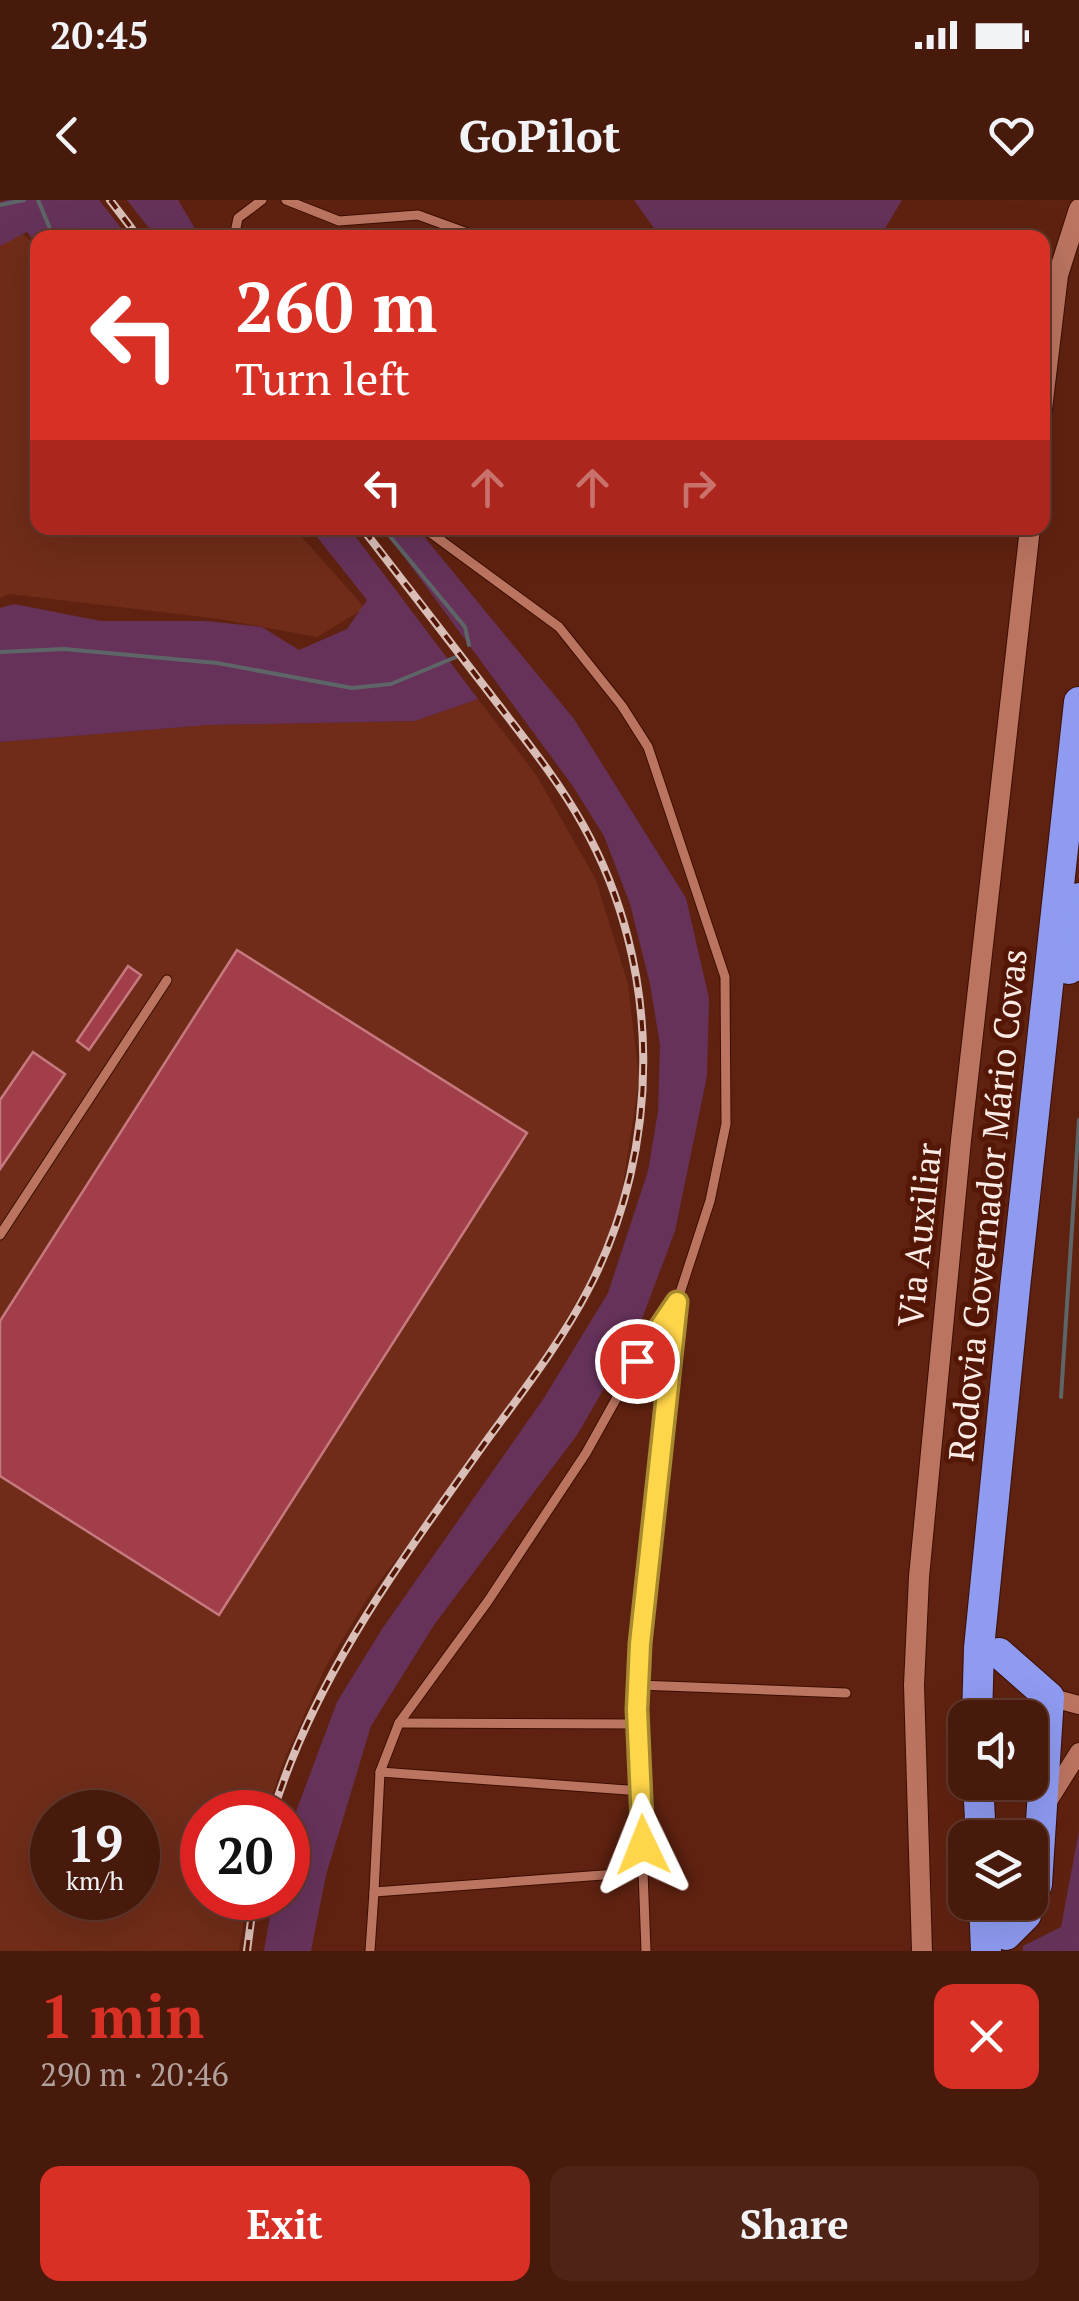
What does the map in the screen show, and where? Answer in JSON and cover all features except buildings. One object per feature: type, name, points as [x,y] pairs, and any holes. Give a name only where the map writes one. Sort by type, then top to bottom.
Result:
[{"type":"highway","name":"Rodovia Governador Mário Covas","points":[[978,1700],[983,1612],[1079,702]]},
{"type":"highway","name":"Rodovia Governador Mário Covas","points":[[997,1700],[1059,1038],[1079,898]]},
{"type":"highway","points":[[999,1653],[1049,1698],[1037,1884],[1026,1915],[1000,1946]]},
{"type":"highway","points":[[991,1920],[1000,1946]]},
{"type":"highway","points":[[1000,1946],[1002,1920]]},
{"type":"street","points":[[1050,342],[1058,275],[1079,209]]},
{"type":"street","name":"Via Auxiliar","points":[[922,1951],[914,1685],[919,1577],[959,1159],[1029,535]]},
{"type":"street","points":[[1049,1698],[1079,1705]]},
{"type":"street","points":[[1044,1808],[1079,1752]]},
{"type":"lane","points":[[236,230],[238,218],[262,200]]},
{"type":"lane","points":[[286,200],[340,221],[418,215],[459,230]]},
{"type":"lane","points":[[434,535],[559,627],[622,706],[648,747],[725,977],[726,1124],[706,1216],[677,1302],[638,1686],[646,1951]]},
{"type":"lane","points":[[0,1235],[167,980]]},
{"type":"lane","points":[[370,1951],[380,1772],[399,1724],[532,1536],[586,1453],[654,1330],[677,1302]]},
{"type":"lane","points":[[638,1686],[846,1693]]},
{"type":"lane","points":[[399,1724],[638,1724]]},
{"type":"lane","points":[[380,1772],[641,1791]]},
{"type":"lane","points":[[374,1892],[644,1872]]},
{"type":"shaded area","points":[[99,200],[123,230],[30,230],[30,236],[27,232],[0,246],[0,202]]},
{"type":"shaded area","points":[[127,200],[178,200],[196,230],[151,230]]},
{"type":"shaded area","points":[[634,200],[902,200],[884,230],[655,230]]},
{"type":"shaded area","points":[[14,226],[30,241],[30,535],[300,535],[365,608],[317,637],[220,619],[10,594],[0,598],[0,230]]},
{"type":"shaded area","points":[[316,535],[354,535],[478,699],[415,721],[209,725],[0,742],[0,608],[14,604],[101,621],[206,621],[262,627],[299,650],[347,629],[367,600]]},
{"type":"shaded area","points":[[388,535],[423,535],[574,719],[686,898],[709,998],[707,1076],[675,1231],[637,1332],[577,1435],[434,1625],[371,1726],[326,1875],[311,1951],[264,1951],[269,1920],[310,1920],[310,1790],[304,1790],[337,1702],[382,1629],[544,1398],[608,1293],[648,1171],[658,1111],[660,1045],[630,904],[604,836],[572,785]]},
{"type":"shaded area","points":[[478,699],[537,776],[596,880],[628,984],[639,1080],[621,1197],[603,1255],[520,1399],[372,1591],[325,1668],[274,1790],[180,1790],[180,1920],[244,1920],[239,1951],[0,1951],[0,742],[209,725],[415,721]]},
{"type":"shaded area","points":[[1079,1831],[1079,1951],[1023,1951],[1023,1946],[1061,1927]]},
{"type":"waterway","points":[[0,205],[24,200]]},
{"type":"waterway","points":[[38,200],[51,230]]},
{"type":"waterway","points":[[389,535],[465,627],[469,645]]},
{"type":"waterway","points":[[0,652],[64,649],[217,663],[352,688],[391,684],[456,657]]},
{"type":"waterway","points":[[1061,1397],[1079,1120]]},
{"type":"railway","points":[[110,200],[133,230]]},
{"type":"railway","points":[[281,1790],[312,1713],[362,1622],[577,1311],[613,1235],[630,1177],[640,1117],[643,1057],[639,996],[628,937],[609,880],[583,825],[551,774],[367,535]]},
{"type":"railway","points":[[247,1951],[251,1920]]},
{"type":"route","points":[[637,1361],[654,1330],[677,1302],[640,1644],[637,1709],[643,1845]]}]
